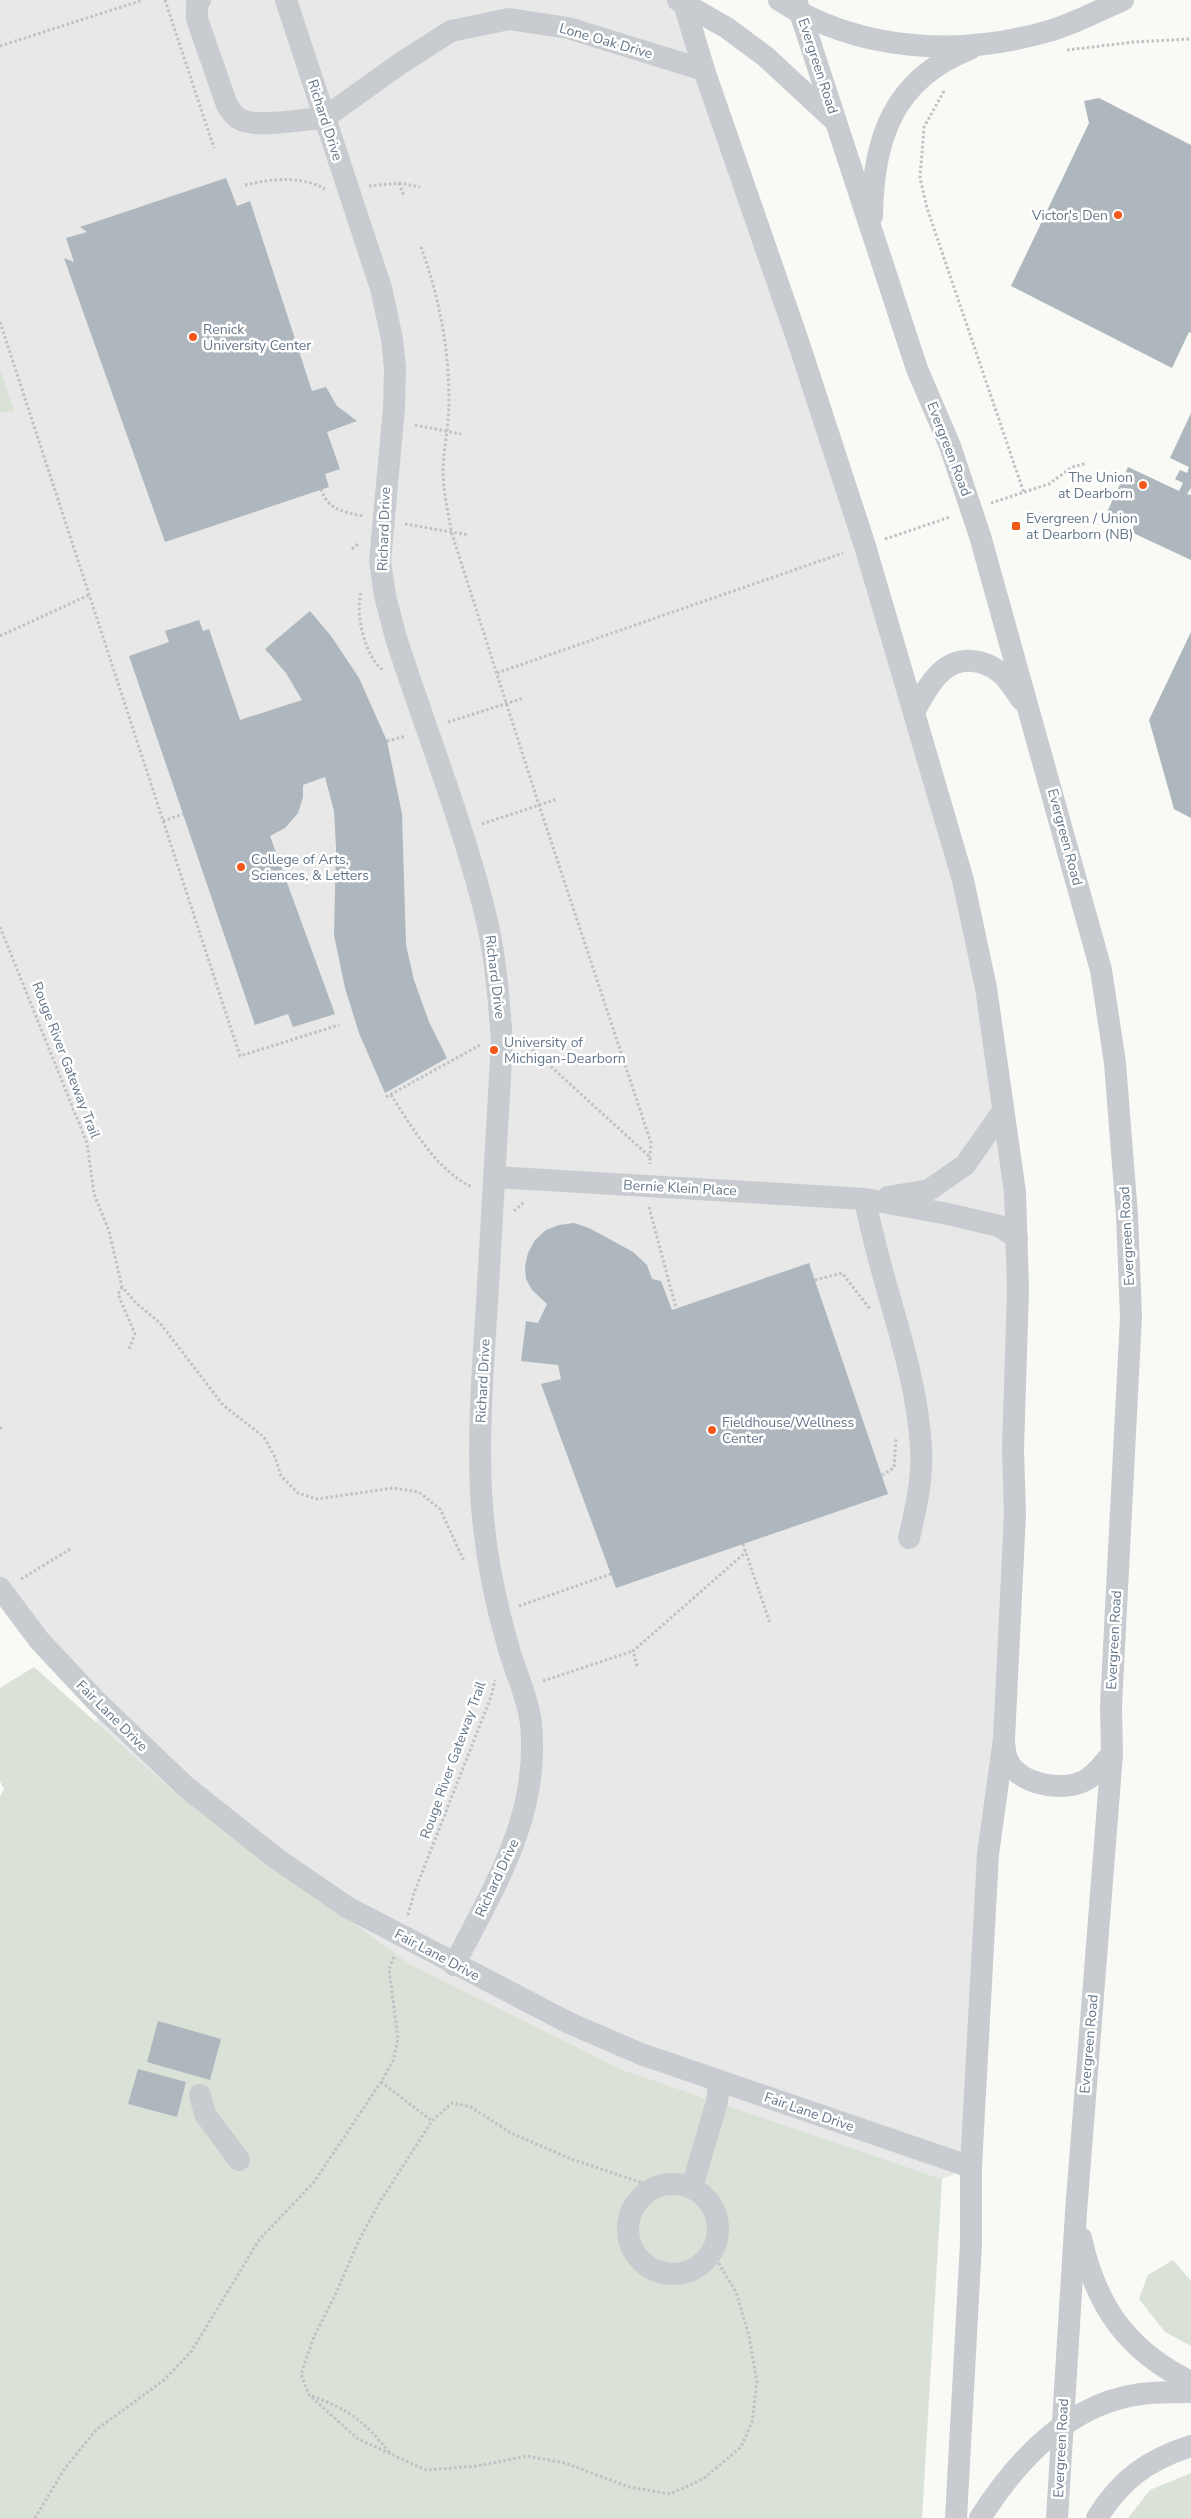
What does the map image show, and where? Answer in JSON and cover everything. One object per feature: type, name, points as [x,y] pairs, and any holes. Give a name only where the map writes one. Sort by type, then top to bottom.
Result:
[{"type":"street","points":[[200,0],[197,19],[226,105],[233,114],[243,121],[262,122],[324,118]]},
{"type":"street","name":"Richard Drive","points":[[286,0],[381,288],[392,339],[394,408],[380,561],[385,596],[396,638],[479,892],[494,956],[502,1042],[487,1184],[480,1425],[481,1493],[487,1548],[496,1599],[507,1643],[527,1702],[532,1746],[525,1811],[513,1850],[454,1964]]},
{"type":"street","points":[[779,0],[798,7],[855,35],[883,42],[930,47],[979,46]]},
{"type":"street","points":[[871,232],[875,162],[882,137],[892,114],[910,89],[929,72],[955,55],[979,46],[1050,31],[1123,0]]},
{"type":"street","points":[[681,1],[796,334],[865,546],[963,880],[986,988],[1015,1192],[1017,1238],[1013,1450],[1015,1514],[1004,1739],[988,1854],[971,2167],[971,2243],[956,2518]]},
{"type":"street","points":[[681,1],[726,28],[766,56],[836,123]]},
{"type":"street","name":"Evergreen Road","points":[[798,7],[917,369],[950,446],[971,510],[1030,710],[1101,970],[1115,1063],[1127,1215],[1131,1316],[1111,1706],[1112,1754],[1076,2212],[1058,2518]]},
{"type":"street","name":"Lone Oak Drive","points":[[324,118],[401,63],[451,31],[509,19],[568,28],[704,70]]},
{"type":"street","points":[[914,712],[929,685],[945,668],[966,660],[985,664],[1002,674],[1030,710]]},
{"type":"street","name":"Bernie Klein Place","points":[[865,1200],[896,1197],[929,1190],[966,1165],[1003,1111]]},
{"type":"street","name":"Bernie Klein Place","points":[[487,1184],[865,1200],[948,1214],[999,1226],[1017,1238]]},
{"type":"street","points":[[865,1200],[873,1245],[917,1406],[922,1449],[920,1488],[909,1538]]},
{"type":"street","name":"Fair Lane Drive","points":[[8,1585],[27,1626],[96,1701],[186,1787],[230,1825],[347,1907],[569,2023],[642,2054],[971,2167]]},
{"type":"street","points":[[1004,1739],[1008,1762],[1022,1776],[1043,1786],[1063,1787],[1085,1781],[1112,1754]]},
{"type":"street","points":[[692,2187],[716,2102],[719,2082]]},
{"type":"street","points":[[200,2095],[205,2114],[239,2160]]},
{"type":"street","points":[[667,2183],[692,2187],[705,2196],[714,2208],[718,2223],[718,2238],[712,2252],[695,2268],[673,2274],[657,2272],[639,2258],[628,2238],[628,2222],[632,2207],[642,2195],[655,2186],[667,2183]]},
{"type":"street","points":[[1076,2212],[1088,2267],[1098,2293],[1111,2317],[1149,2357],[1191,2382]]},
{"type":"street","points":[[980,2518],[1010,2475],[1062,2425],[1093,2408],[1119,2399],[1141,2394],[1191,2392]]},
{"type":"street","points":[[1097,2518],[1121,2484],[1160,2458],[1191,2446]]},
{"type":"path","points":[[0,46],[143,0]]},
{"type":"path","points":[[165,0],[214,148]]},
{"type":"path","points":[[1061,51],[1134,42],[1191,39]]},
{"type":"path","points":[[950,87],[942,92],[924,127],[920,178],[927,208],[1024,493]]},
{"type":"path","points":[[245,185],[266,180],[289,179],[306,181],[328,192]]},
{"type":"path","points":[[363,187],[399,184],[420,187]]},
{"type":"path","points":[[399,184],[404,196]]},
{"type":"path","points":[[421,247],[444,331],[448,369],[444,486],[452,534],[651,1143],[650,1170]]},
{"type":"path","points":[[0,322],[240,1056],[339,1025]]},
{"type":"path","points":[[410,423],[447,433],[461,434]]},
{"type":"path","points":[[497,673],[1050,484],[1072,467],[1087,463]]},
{"type":"path","points":[[321,490],[324,499],[333,508],[366,516],[365,524]]},
{"type":"path","points":[[397,523],[452,534],[469,535]]},
{"type":"path","points":[[352,549],[364,538]]},
{"type":"path","points":[[363,588],[358,605],[358,614],[372,661],[386,673]]},
{"type":"path","points":[[0,636],[89,595]]},
{"type":"path","points":[[441,725],[524,698]]},
{"type":"path","points":[[387,741],[411,734]]},
{"type":"path","points":[[476,826],[557,799]]},
{"type":"path","points":[[163,821],[183,814]]},
{"type":"path","name":"Rouge River Gateway Trail","points":[[0,927],[84,1134],[94,1194],[109,1231],[122,1287],[118,1294],[135,1334],[129,1349]]},
{"type":"path","points":[[522,1040],[650,1157]]},
{"type":"path","points":[[386,1097],[486,1042]]},
{"type":"path","points":[[391,1095],[413,1128],[443,1164],[466,1184],[487,1184]]},
{"type":"path","points":[[510,1220],[514,1211],[529,1198]]},
{"type":"path","points":[[647,1201],[663,1266],[676,1308]]},
{"type":"path","points":[[815,1280],[842,1274],[865,1306],[886,1321],[896,1324]]},
{"type":"path","points":[[122,1287],[160,1323],[223,1405],[264,1437],[275,1457],[281,1476],[298,1493],[317,1499],[393,1488],[418,1492],[440,1509],[462,1552],[466,1567]]},
{"type":"path","points":[[743,1544],[770,1623]]},
{"type":"path","points":[[8,1585],[72,1548]]},
{"type":"path","points":[[539,1682],[633,1651],[746,1552]]},
{"type":"path","points":[[514,1598],[516,1607],[611,1574]]},
{"type":"path","points":[[633,1651],[637,1666]]},
{"type":"path","name":"Rouge River Gateway Trail","points":[[35,2518],[65,2468],[96,2430],[164,2380],[191,2352],[259,2240],[314,2182],[393,2061],[398,2039],[389,1969],[414,1893],[491,1697],[496,1674]]},
{"type":"path","points":[[381,2082],[432,2121]]},
{"type":"path","points":[[655,2186],[571,2159],[511,2133],[471,2107],[452,2103],[432,2121],[359,2240],[337,2291],[314,2337],[301,2374],[309,2395],[358,2439],[426,2470],[477,2466],[528,2456],[566,2463],[629,2487],[670,2494],[703,2479],[741,2447],[752,2422],[757,2382],[749,2336],[736,2292],[712,2252]]},
{"type":"path","points":[[309,2395],[340,2406],[368,2426],[392,2455]]},
{"type":"shaded area","name":"University of Michigan-Dearborn","points":[[0,0],[677,0],[793,344],[958,880],[1003,1157],[1008,1289],[1004,1533],[971,2167],[942,2179],[620,2069],[432,1978],[250,1869],[97,1733],[96,1701],[0,1584]]},
{"type":"shaded area","points":[[0,369],[14,411],[0,413]]},
{"type":"shaded area","points":[[34,1667],[174,1792],[409,1964],[620,2069],[942,2179],[922,2518],[0,2518],[0,1797],[4,1789],[0,1781],[0,1688]]},
{"type":"shaded area","points":[[1173,2260],[1191,2281],[1191,2346],[1165,2332],[1139,2299],[1148,2275]]},
{"type":"shaded area","points":[[1191,2473],[1191,2518],[1128,2518],[1150,2490]]},
{"type":"building","name":"Victor's Den","points":[[1099,98],[1191,145],[1191,333],[1189,332],[1172,368],[1011,286],[1089,123],[1084,101]]},
{"type":"building","name":"Renick University Center","points":[[226,178],[237,206],[250,201],[312,391],[326,387],[337,406],[357,421],[327,432],[340,469],[325,474],[329,487],[165,542],[64,258],[74,262],[66,238],[87,232],[80,227]]},
{"type":"building","name":"The Union at Dearborn","points":[[1191,413],[1191,488],[1187,494],[1191,495],[1191,560],[1131,532],[1134,525],[1107,512],[1128,467],[1179,491],[1183,483],[1175,479],[1180,470],[1187,473],[1189,467],[1170,458]]},
{"type":"building","name":"College of Arts, Sciences, & Letters","points":[[310,611],[331,636],[359,678],[387,741],[402,814],[406,945],[414,980],[429,1022],[447,1058],[385,1093],[359,1033],[345,988],[334,935],[336,848],[334,811],[325,777],[303,785],[303,797],[298,813],[285,828],[270,836],[335,1014],[293,1027],[288,1014],[255,1025],[129,656],[169,642],[165,631],[199,620],[203,631],[209,629],[240,720],[302,700],[286,673],[265,649]]},
{"type":"building","points":[[1191,632],[1191,818],[1174,809],[1149,720]]},
{"type":"building","name":"Fieldhouse/Wellness Center","points":[[574,1223],[589,1228],[633,1252],[647,1265],[652,1279],[661,1281],[672,1310],[809,1263],[888,1494],[616,1588],[541,1384],[561,1379],[558,1365],[521,1361],[526,1321],[538,1323],[547,1304],[532,1290],[526,1279],[525,1266],[528,1253],[535,1240],[546,1230],[559,1225]]},
{"type":"building","points":[[158,2021],[221,2039],[210,2080],[147,2062]]},
{"type":"building","points":[[138,2069],[186,2082],[177,2117],[128,2104]]},
{"type":"place","name":"Victor's Den","points":[[1118,215]]},
{"type":"place","name":"Renick University Center","points":[[193,337]]},
{"type":"place","name":"The Union at Dearborn","points":[[1143,485]]},
{"type":"place","name":"Evergreen / Union at Dearborn (NB)","points":[[1016,526]]},
{"type":"place","name":"College of Arts, Sciences, & Letters","points":[[241,867]]},
{"type":"place","name":"University of Michigan-Dearborn","points":[[494,1050]]},
{"type":"place","name":"Fieldhouse/Wellness Center","points":[[712,1430]]}]
